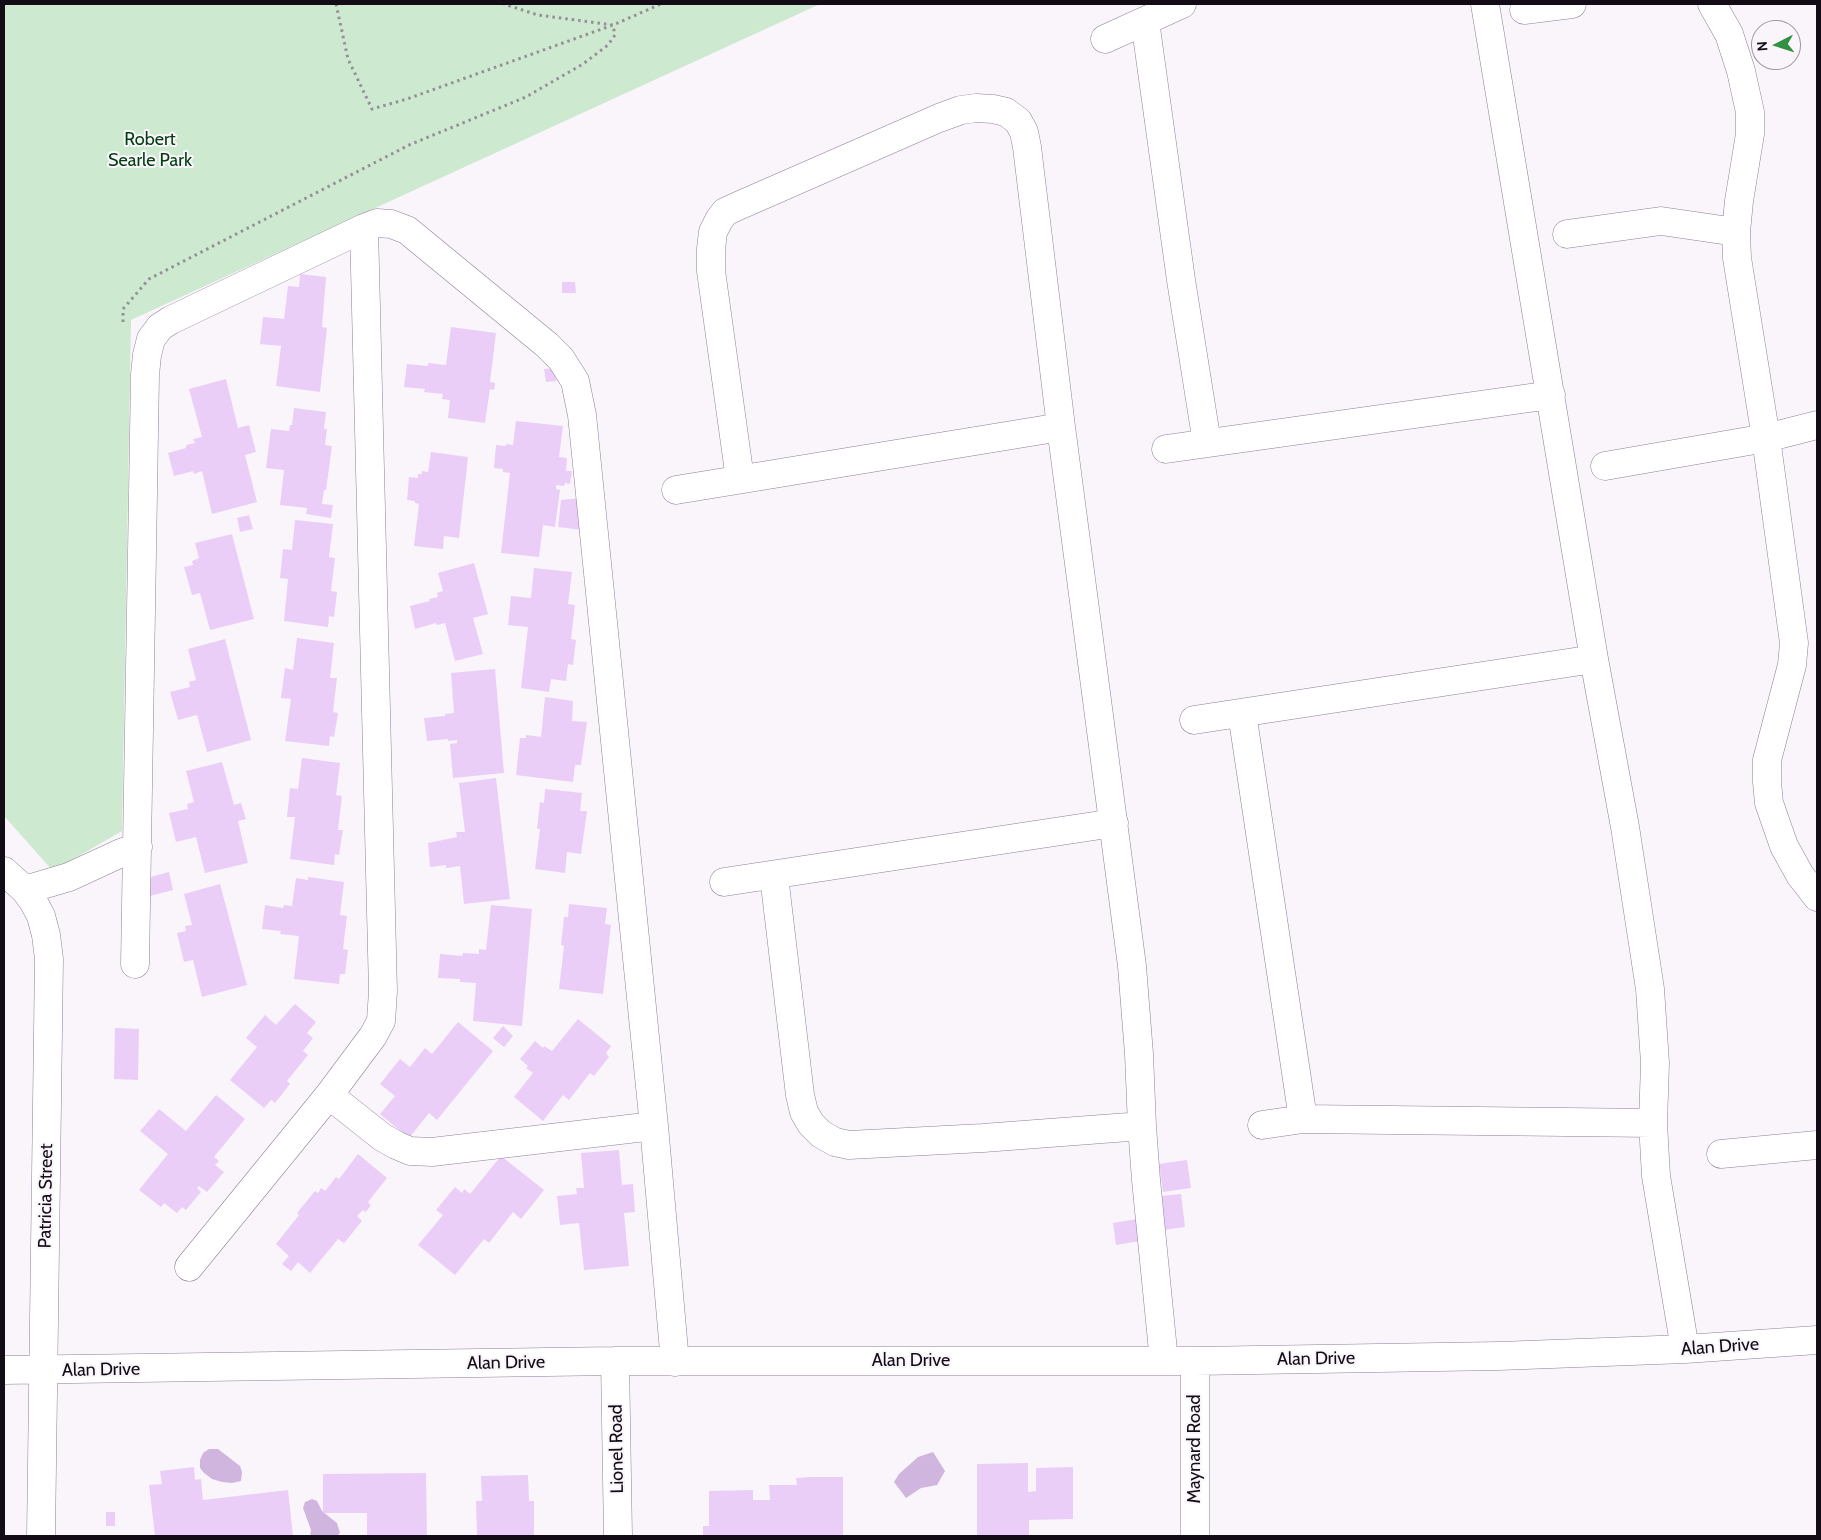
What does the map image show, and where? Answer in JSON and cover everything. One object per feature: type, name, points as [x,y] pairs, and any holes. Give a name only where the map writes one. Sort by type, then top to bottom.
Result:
[{"type":"street","points":[[1105,39],[1182,4]]},
{"type":"street","points":[[1485,4],[1594,659],[1625,827],[1650,989],[1655,1063],[1653,1123],[1656,1176],[1685,1349]]},
{"type":"street","points":[[1524,10],[1572,4]]},
{"type":"street","points":[[1712,4],[1729,34],[1742,71],[1750,112],[1750,134],[1736,232],[1737,258],[1766,438],[1794,643],[1792,665],[1767,760],[1769,803],[1784,846],[1800,875],[1817,897]]},
{"type":"street","points":[[1145,21],[1181,280],[1207,444]]},
{"type":"street","points":[[740,479],[711,271],[713,232],[725,212],[938,118],[961,110],[976,108],[993,109],[1006,112],[1018,121],[1024,132],[1132,966],[1140,1054],[1142,1126],[1164,1361]]},
{"type":"street","points":[[1567,234],[1660,221],[1736,232]]},
{"type":"street","points":[[135,964],[145,375],[151,339],[160,327],[171,320],[364,228],[377,224],[391,224],[407,230],[547,346],[561,359],[575,381],[582,415],[654,1126],[675,1362]]},
{"type":"street","points":[[188,1267],[330,1096],[373,1036],[381,1021],[364,228]]},
{"type":"street","points":[[1166,449],[1551,395]]},
{"type":"street","points":[[1605,466],[1766,438],[1817,425]]},
{"type":"street","points":[[676,490],[1061,428]]},
{"type":"street","points":[[1194,720],[1594,659]]},
{"type":"street","points":[[1242,713],[1304,1119]]},
{"type":"street","points":[[724,882],[774,876],[1114,822]]},
{"type":"street","points":[[24,890],[69,877],[138,847]]},
{"type":"street","name":"Patricia Street","points":[[4,871],[24,890],[41,916],[49,959],[41,1536]]},
{"type":"street","points":[[774,876],[800,1095],[804,1112],[811,1124],[821,1134],[835,1142],[849,1145],[983,1138],[1142,1126]]},
{"type":"street","points":[[330,1096],[382,1137],[410,1151],[432,1152],[654,1126]]},
{"type":"street","points":[[1262,1126],[1304,1119],[1653,1123]]},
{"type":"street","points":[[1721,1154],[1817,1144]]},
{"type":"street","name":"Alan Drive","points":[[4,1370],[615,1361],[1195,1361],[1489,1356],[1685,1349],[1817,1340]]},
{"type":"street","name":"Lionel Road","points":[[615,1361],[618,1536]]},
{"type":"street","name":"Maynard Road","points":[[1195,1361],[1195,1536]]},
{"type":"path","points":[[336,4],[348,59],[372,109],[416,96],[613,25],[661,4]]},
{"type":"path","points":[[504,4],[538,15],[613,25]]},
{"type":"path","points":[[123,326],[123,309],[149,279],[409,145],[526,97],[583,64],[608,44],[615,35],[613,25]]},
{"type":"green space","name":"Robert Searle Park","points":[[4,4],[820,4],[131,320],[122,831],[53,871],[5,817]]},
{"type":"shaded area","points":[[209,1449],[218,1449],[240,1466],[242,1472],[241,1481],[232,1483],[222,1482],[212,1479],[204,1473],[200,1468],[200,1460],[203,1453]]},
{"type":"shaded area","points":[[933,1452],[945,1471],[937,1485],[921,1488],[906,1498],[894,1482],[899,1474],[918,1457]]},
{"type":"shaded area","points":[[312,1499],[317,1501],[322,1511],[337,1523],[340,1533],[337,1536],[310,1536],[311,1530],[303,1508],[305,1502]]},
{"type":"building","points":[[300,274],[326,277],[322,327],[327,328],[320,392],[276,386],[281,346],[260,344],[263,317],[284,319],[288,286],[299,287]]},
{"type":"building","points":[[562,282],[575,282],[576,293],[562,293]]},
{"type":"building","points":[[451,327],[496,333],[490,382],[495,383],[494,390],[490,389],[485,423],[448,418],[450,400],[442,399],[443,394],[424,392],[425,389],[404,387],[407,364],[428,366],[428,363],[446,365]]},
{"type":"building","points":[[555,368],[556,381],[546,382],[544,369]]},
{"type":"building","points":[[226,379],[238,428],[249,425],[256,452],[245,455],[257,502],[212,514],[202,471],[194,474],[193,471],[174,476],[168,453],[186,448],[186,445],[195,443],[193,439],[202,437],[189,389]]},
{"type":"building","points":[[294,408],[326,412],[324,429],[327,429],[325,445],[332,446],[326,490],[324,490],[322,504],[333,505],[331,518],[306,514],[307,508],[280,505],[284,470],[266,468],[271,429],[289,431],[290,425],[292,425]]},
{"type":"building","points":[[516,421],[563,426],[559,457],[567,458],[566,471],[572,471],[570,484],[565,483],[564,486],[556,485],[556,489],[560,490],[555,527],[543,525],[539,557],[501,553],[510,473],[503,472],[503,469],[494,468],[496,445],[513,445]]},
{"type":"building","points":[[431,452],[468,457],[459,538],[444,536],[443,549],[414,546],[419,504],[415,503],[415,501],[407,500],[409,477],[418,478],[418,474],[422,474],[422,471],[428,472]]},
{"type":"building","points":[[580,498],[582,530],[558,527],[561,500]]},
{"type":"building","points":[[249,515],[253,529],[240,532],[237,518]]},
{"type":"building","points":[[295,520],[333,524],[329,557],[335,558],[331,591],[337,592],[334,617],[329,616],[328,627],[284,621],[288,579],[280,578],[283,549],[292,550]]},
{"type":"building","points":[[232,534],[254,619],[210,630],[200,593],[192,595],[184,567],[193,565],[192,561],[199,558],[195,543]]},
{"type":"building","points":[[474,563],[488,614],[473,618],[483,654],[455,661],[445,623],[437,625],[436,623],[415,629],[410,606],[438,597],[437,593],[443,591],[438,573]]},
{"type":"building","points":[[534,568],[572,572],[568,604],[575,605],[571,639],[576,640],[573,665],[568,664],[566,681],[551,679],[549,692],[521,688],[528,627],[508,625],[511,596],[531,598]]},
{"type":"building","points":[[297,638],[334,643],[330,678],[337,678],[333,712],[338,713],[334,737],[330,736],[329,746],[285,741],[291,699],[281,698],[285,668],[293,670]]},
{"type":"building","points":[[225,639],[251,740],[207,752],[197,715],[178,720],[170,692],[190,687],[189,682],[196,680],[188,649]]},
{"type":"building","points":[[495,669],[504,773],[453,778],[450,744],[457,743],[457,740],[427,741],[424,718],[454,713],[451,673]]},
{"type":"building","points":[[545,697],[573,701],[572,721],[587,722],[581,765],[575,765],[573,782],[516,775],[520,738],[526,738],[526,735],[541,737]]},
{"type":"building","points":[[302,758],[340,763],[336,795],[342,796],[338,830],[343,830],[339,855],[335,854],[334,865],[290,859],[295,817],[287,817],[290,788],[298,789]]},
{"type":"building","points":[[222,762],[234,805],[241,803],[246,819],[238,821],[248,863],[205,873],[196,837],[176,842],[169,813],[188,809],[187,804],[194,802],[186,771]]},
{"type":"building","points":[[496,778],[510,899],[464,904],[460,866],[446,868],[446,865],[430,867],[428,843],[457,837],[456,832],[465,832],[459,783]]},
{"type":"building","points":[[545,789],[582,793],[580,811],[587,811],[581,854],[567,852],[565,873],[535,869],[540,829],[537,829],[540,802],[544,803]]},
{"type":"building","points":[[169,872],[173,890],[146,897],[147,878]]},
{"type":"building","points":[[308,877],[344,882],[340,915],[347,916],[343,949],[348,950],[345,974],[340,974],[339,984],[294,979],[299,936],[280,934],[281,931],[262,929],[265,905],[283,908],[284,905],[292,906],[296,878],[308,880]]},
{"type":"building","points":[[220,884],[247,985],[202,997],[193,960],[184,962],[177,933],[186,931],[185,926],[192,925],[184,894]]},
{"type":"building","points":[[569,904],[607,908],[605,924],[611,925],[603,994],[559,989],[564,946],[561,945],[564,917],[568,917]]},
{"type":"building","points":[[491,905],[532,909],[522,1026],[473,1021],[476,983],[460,982],[460,979],[438,978],[440,954],[462,956],[463,953],[479,954],[479,949],[486,950]]},
{"type":"building","points":[[295,1004],[316,1022],[307,1033],[313,1038],[303,1051],[308,1055],[287,1081],[290,1084],[275,1103],[271,1100],[264,1108],[230,1080],[257,1047],[246,1038],[265,1015],[276,1025]]},
{"type":"building","points":[[578,1019],[611,1046],[606,1053],[609,1057],[594,1076],[590,1073],[569,1100],[563,1095],[543,1121],[514,1097],[533,1073],[526,1068],[528,1066],[520,1059],[535,1041],[543,1048],[544,1046],[552,1051]]},
{"type":"building","points":[[458,1022],[493,1051],[437,1120],[429,1113],[409,1138],[380,1114],[395,1096],[380,1084],[400,1059],[410,1067],[425,1048],[432,1054]]},
{"type":"building","points":[[503,1026],[513,1036],[504,1047],[493,1038]]},
{"type":"building","points":[[115,1028],[139,1029],[138,1080],[114,1079]]},
{"type":"building","points":[[216,1095],[245,1119],[214,1157],[219,1161],[215,1165],[224,1172],[207,1192],[199,1186],[197,1188],[201,1192],[186,1210],[182,1207],[177,1213],[164,1203],[161,1207],[139,1190],[168,1154],[140,1131],[159,1109],[186,1131]]},
{"type":"building","points":[[619,1150],[622,1185],[633,1184],[635,1212],[624,1213],[629,1266],[584,1270],[579,1223],[560,1225],[557,1196],[577,1194],[576,1188],[584,1188],[581,1153]]},
{"type":"building","points":[[358,1154],[387,1178],[368,1202],[371,1205],[366,1212],[363,1210],[357,1216],[362,1221],[344,1243],[338,1239],[310,1273],[298,1262],[291,1271],[282,1264],[289,1256],[276,1244],[315,1191],[318,1193],[321,1188],[325,1191],[336,1177],[339,1179]]},
{"type":"building","points":[[501,1156],[544,1190],[521,1219],[513,1212],[489,1243],[484,1239],[455,1275],[418,1245],[443,1215],[436,1210],[455,1187],[462,1193],[464,1189],[470,1194]]},
{"type":"building","points":[[1187,1160],[1191,1188],[1163,1192],[1159,1164]]},
{"type":"building","points":[[1181,1194],[1185,1227],[1164,1230],[1160,1196]]},
{"type":"building","points":[[1137,1219],[1140,1241],[1116,1245],[1113,1223]]},
{"type":"building","points":[[1028,1463],[1028,1492],[1036,1491],[1036,1468],[1073,1467],[1073,1519],[1029,1520],[1029,1536],[977,1536],[977,1464]]},
{"type":"building","points":[[194,1467],[195,1480],[201,1479],[203,1500],[288,1490],[293,1536],[155,1536],[149,1485],[162,1484],[160,1471]]},
{"type":"building","points":[[426,1473],[427,1536],[367,1536],[367,1513],[323,1513],[323,1474]]},
{"type":"building","points":[[528,1475],[529,1501],[534,1501],[534,1536],[477,1536],[476,1501],[482,1501],[481,1476]]},
{"type":"building","points":[[843,1477],[843,1536],[703,1536],[703,1526],[709,1526],[709,1491],[753,1490],[753,1500],[770,1500],[769,1485],[797,1485],[796,1478]]},
{"type":"building","points":[[106,1512],[115,1512],[115,1526],[106,1526]]}]
